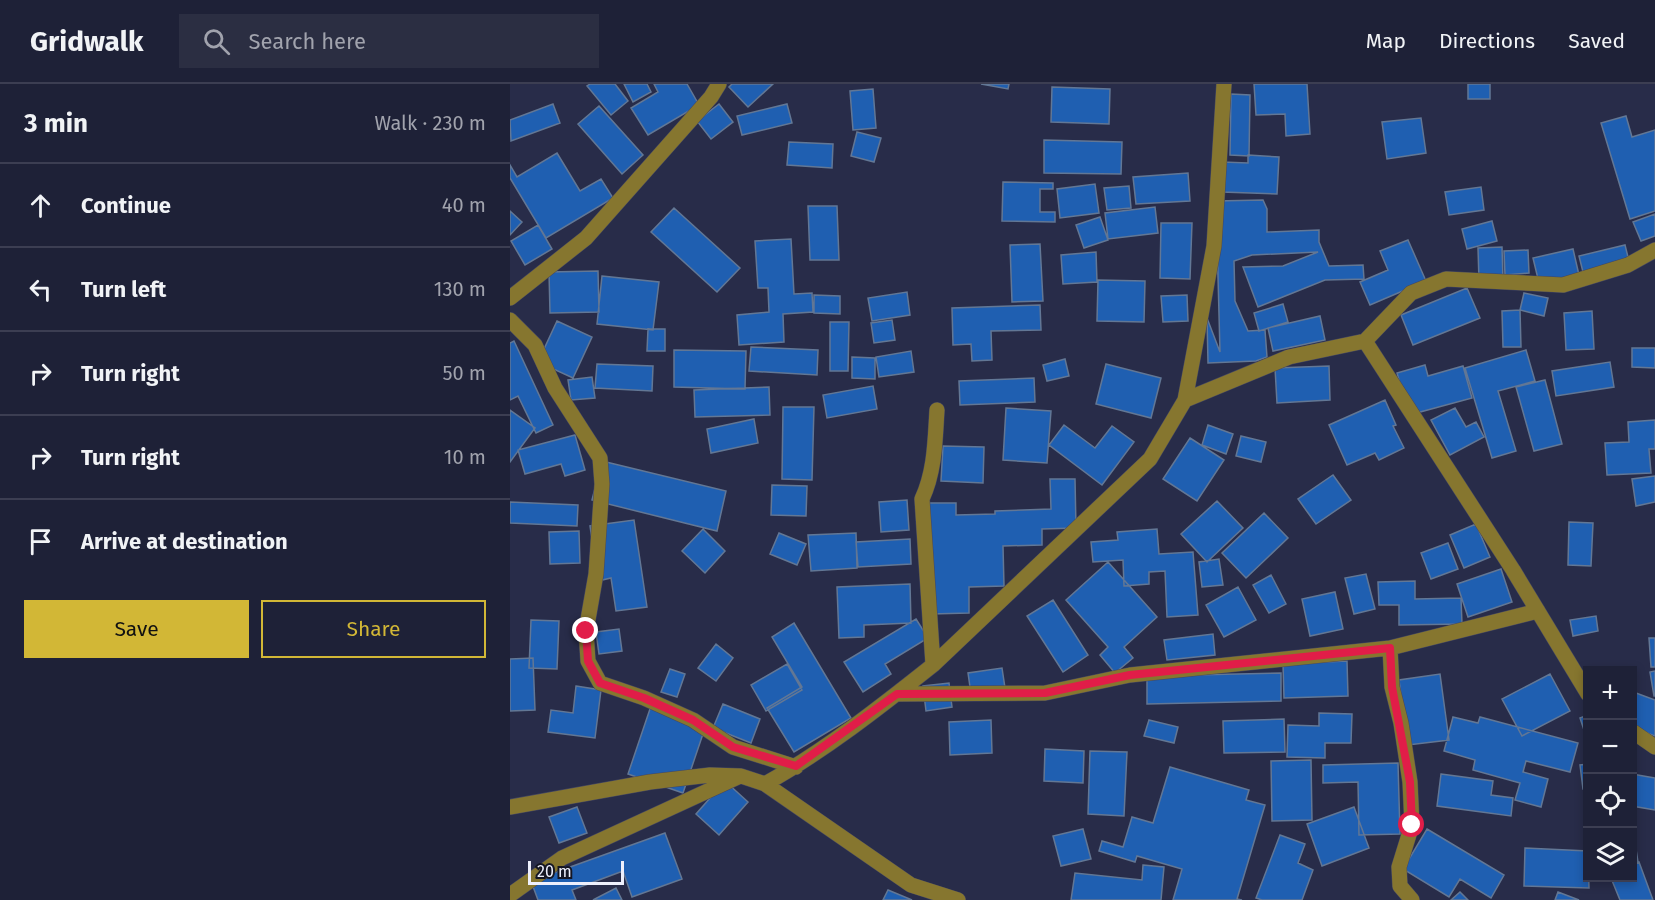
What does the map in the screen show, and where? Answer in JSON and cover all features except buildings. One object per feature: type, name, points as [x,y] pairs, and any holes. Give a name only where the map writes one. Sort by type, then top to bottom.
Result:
[{"type":"street","points":[[510,298],[586,238],[711,97],[719,84]]},
{"type":"street","points":[[765,784],[796,766],[897,694],[933,665],[1150,459],[1185,400],[1214,246],[1224,84]]},
{"type":"street","points":[[1185,400],[1290,357],[1365,341],[1411,293],[1446,279],[1563,285],[1628,264],[1655,250]]},
{"type":"street","points":[[510,320],[535,345],[555,388],[600,458],[602,484],[596,574],[586,631],[588,661],[600,683],[644,698],[693,720],[733,747],[796,766]]},
{"type":"street","points":[[1365,341],[1538,611],[1583,687]]},
{"type":"street","points":[[933,665],[922,499],[934,460],[937,410]]},
{"type":"street","points":[[897,694],[1045,693],[1130,675],[1390,648],[1538,611]]},
{"type":"street","points":[[1390,648],[1392,687],[1410,782],[1412,825],[1399,867],[1400,886],[1412,900]]},
{"type":"street","points":[[1637,734],[1655,747]]},
{"type":"street","points":[[510,807],[660,781],[710,775],[741,776],[765,784],[911,885],[958,900]]},
{"type":"street","points":[[510,895],[562,858],[741,776]]},
{"type":"route","points":[[586,631],[588,661],[600,683],[644,698],[693,720],[733,747],[796,766],[897,694],[1045,693],[1130,675],[1390,648],[1392,687],[1401,723],[1410,782],[1412,825]]}]
